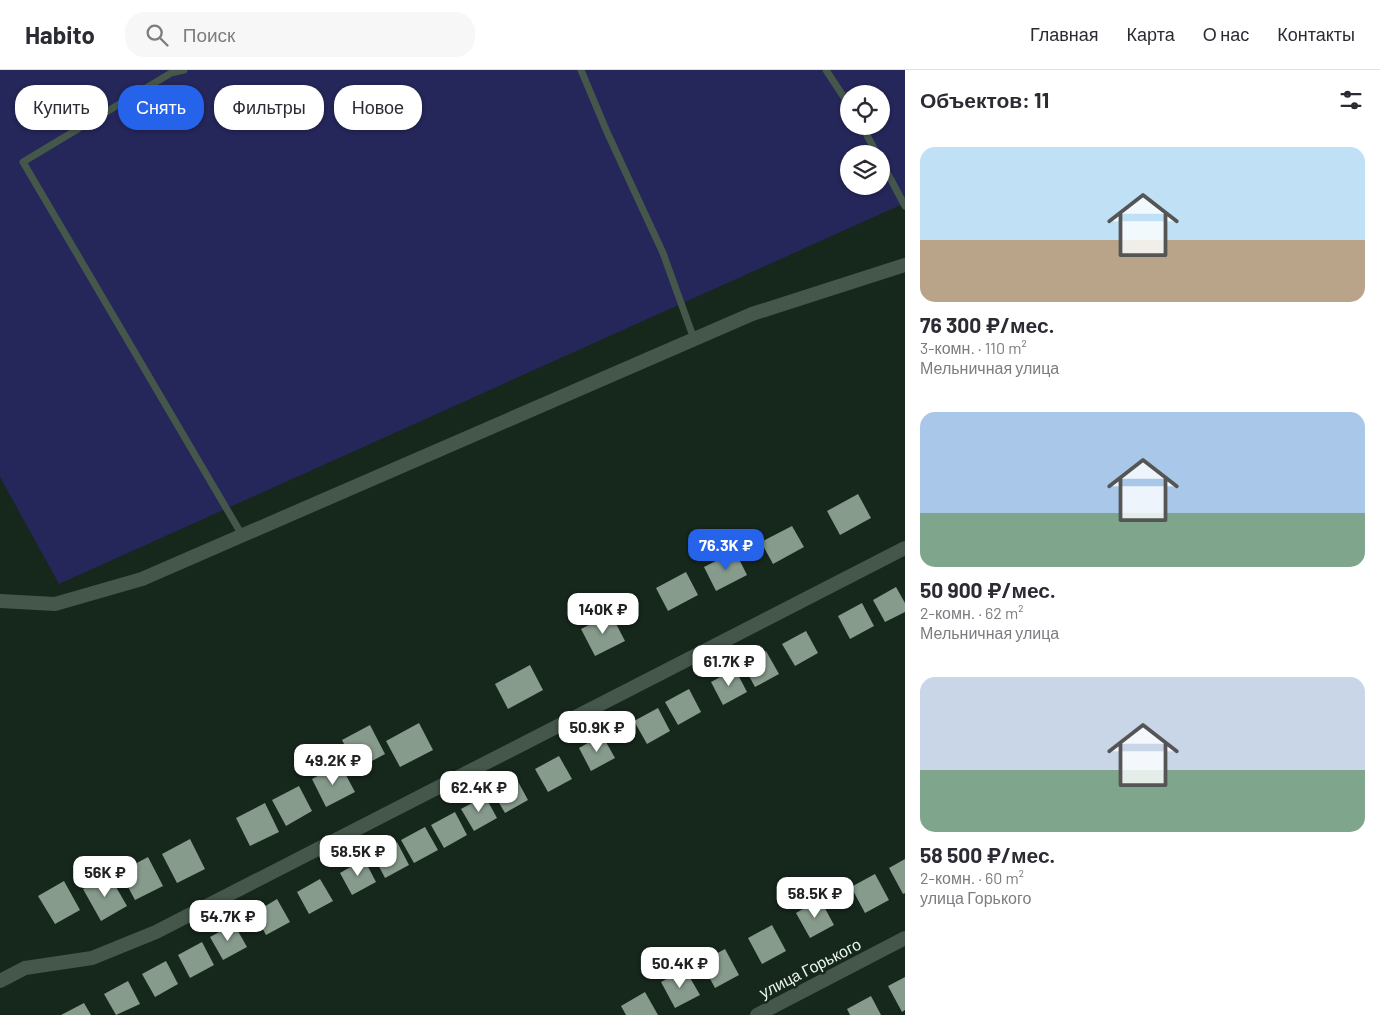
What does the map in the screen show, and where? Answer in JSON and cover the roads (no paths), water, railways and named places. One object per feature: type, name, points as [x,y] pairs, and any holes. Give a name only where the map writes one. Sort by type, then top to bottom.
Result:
[{"type":"street","points":[[0,601],[55,604],[142,579],[752,314],[905,265]]},
{"type":"street","points":[[0,981],[25,968],[92,958],[156,932],[905,548]]},
{"type":"street","name":"улица Горького","points":[[757,1015],[905,938]]},
{"type":"lane","points":[[184,70],[171,73],[23,162],[242,535]]},
{"type":"lane","points":[[581,70],[607,132],[663,253],[694,339]]},
{"type":"lane","points":[[826,70],[840,91]]},
{"type":"lane","points":[[890,178],[905,206]]}]
